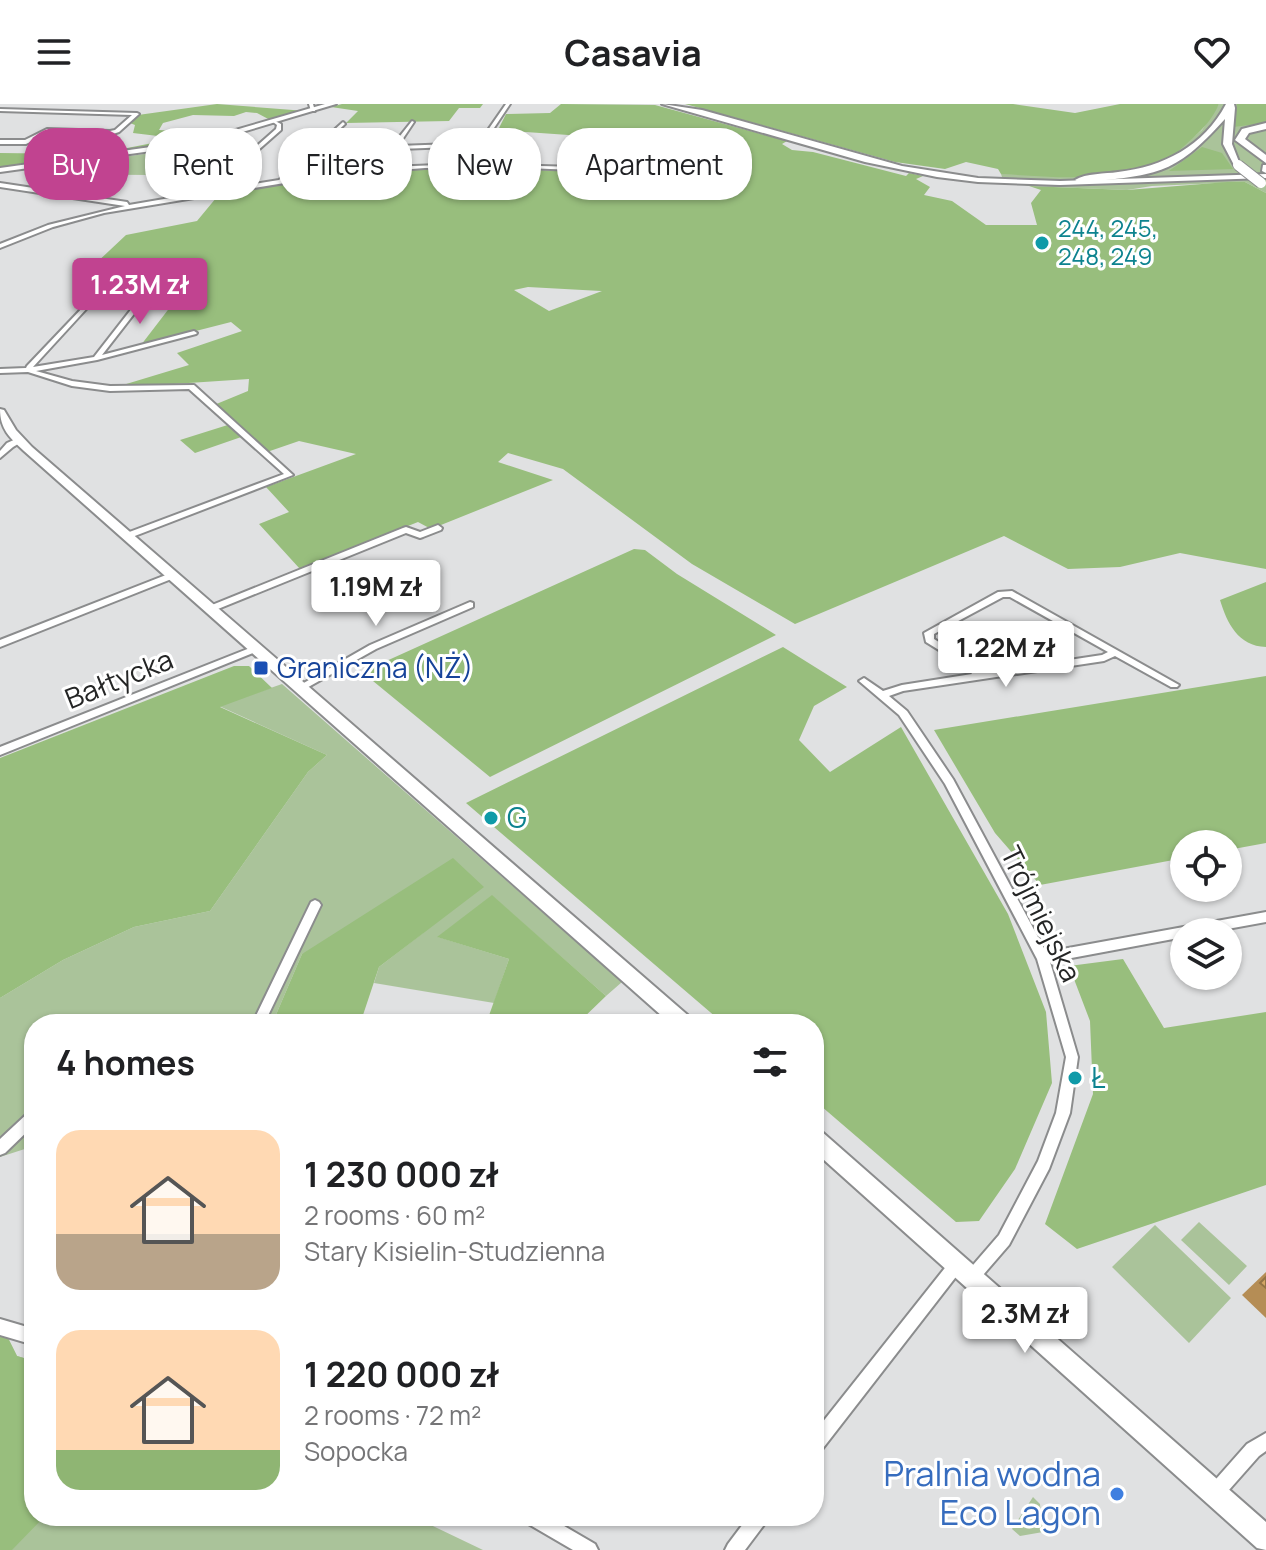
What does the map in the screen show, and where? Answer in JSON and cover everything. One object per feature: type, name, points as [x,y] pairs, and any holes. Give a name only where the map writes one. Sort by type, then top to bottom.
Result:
[{"type":"highway","points":[[1230,104],[1226,142],[1228,152],[1238,165],[1265,173]]},
{"type":"highway","points":[[1080,180],[1137,174],[1173,163],[1196,145],[1230,104]]},
{"type":"highway","points":[[1265,173],[1240,140],[1245,131],[1266,126]]},
{"type":"street","points":[[0,110],[8,104]]},
{"type":"street","points":[[0,170],[175,147],[275,122],[312,107],[333,104]]},
{"type":"street","points":[[492,128],[508,104]]},
{"type":"street","points":[[665,104],[901,169],[1003,182],[1102,184],[1265,173]]},
{"type":"street","points":[[0,110],[137,114],[117,131],[47,131],[26,142],[0,142]]},
{"type":"street","points":[[262,144],[279,129],[279,124],[275,122]]},
{"type":"street","points":[[408,128],[412,122]]},
{"type":"street","points":[[338,128],[343,123]]},
{"type":"street","points":[[814,145],[891,164],[955,174],[1080,180],[1265,173]]},
{"type":"street","points":[[0,185],[41,189],[93,202],[136,205]]},
{"type":"street","points":[[0,246],[25,234],[136,205],[168,200]]},
{"type":"street","points":[[97,357],[149,290],[175,287]]},
{"type":"street","points":[[30,369],[87,305]]},
{"type":"street","points":[[0,371],[97,357],[194,333]]},
{"type":"street","points":[[30,369],[31,372],[85,388],[142,390],[191,387],[289,475],[127,536]]},
{"type":"street","points":[[0,412],[19,441],[673,1014]]},
{"type":"street","points":[[0,456],[10,445],[19,441]]},
{"type":"street","points":[[210,609],[406,530],[420,535],[438,528]]},
{"type":"street","points":[[0,644],[171,576]]},
{"type":"street","points":[[979,676],[971,666],[929,640],[929,633],[1001,594],[1012,594],[1174,685]]},
{"type":"street","points":[[300,688],[373,647],[470,605]]},
{"type":"street","name":"Bałtycka","points":[[0,751],[255,649]]},
{"type":"street","points":[[883,695],[902,688],[1104,658],[1115,652]]},
{"type":"street","name":"Trójmiejska","points":[[824,1429],[965,1270],[1004,1240],[1044,1164],[1063,1113],[1072,1057],[1043,958],[949,782],[913,727],[883,695],[864,681]]},
{"type":"street","points":[[263,1014],[315,905]]},
{"type":"street","points":[[1043,958],[1266,917]]},
{"type":"street","points":[[0,1148],[24,1125]]},
{"type":"street","points":[[824,1147],[1266,1539]]},
{"type":"street","points":[[0,1327],[24,1334]]},
{"type":"street","points":[[1215,1493],[1253,1450],[1266,1441]]},
{"type":"street","points":[[548,1526],[589,1550]]},
{"type":"street","points":[[734,1550],[752,1526]]},
{"type":"green space","points":[[217,104],[306,111],[272,121],[257,113],[246,112],[234,116],[193,115],[163,123],[160,128],[145,128],[145,134],[133,133],[135,125],[130,123],[138,115]]},
{"type":"green space","points":[[342,104],[483,104],[480,108],[459,108],[449,121],[346,123],[358,111],[331,107]]},
{"type":"green space","points":[[561,104],[655,105],[739,128],[557,128],[557,134],[541,133],[541,128],[499,128],[506,114],[550,113]]},
{"type":"green space","points":[[685,104],[1013,104],[1075,113],[1120,104],[1219,104],[1201,130],[1164,162],[1122,174],[1081,177],[1001,174],[998,169],[966,162],[945,169],[895,162]]},
{"type":"green space","points":[[1219,104],[1266,104],[1266,193],[1245,182],[1127,190],[1029,186],[1003,180],[1001,174],[1110,175],[1190,140],[1202,130]]},
{"type":"green space","points":[[1237,104],[1266,104],[1266,123],[1233,127]]},
{"type":"green space","points":[[752,131],[787,141],[782,144],[792,150],[813,152],[906,176],[909,173],[923,176],[916,179],[930,187],[924,195],[952,201],[986,225],[1037,225],[1031,203],[1041,190],[1029,186],[1127,190],[1245,182],[1266,193],[1266,569],[1180,553],[1120,567],[1068,569],[1004,536],[795,624],[692,564],[563,469],[508,453],[498,462],[553,480],[431,529],[418,522],[300,569],[259,524],[289,512],[266,487],[356,454],[299,441],[267,452],[247,435],[195,453],[180,440],[234,423],[214,405],[248,391],[249,379],[113,388],[189,365],[177,353],[242,331],[231,322],[141,345],[184,289],[183,285],[117,289],[77,281],[126,235],[197,221],[214,200],[262,200],[262,185],[278,183],[278,200],[412,200],[412,169],[428,168],[428,200],[541,200],[541,170],[557,171],[557,200],[752,200]],"holes":[[[528,287],[602,291],[549,311],[514,290]]]},
{"type":"green space","points":[[145,145],[145,149],[129,151],[129,148]]},
{"type":"green space","points":[[1202,147],[1222,153],[1233,169],[1169,171]]},
{"type":"green space","points":[[0,153],[24,153],[24,165],[0,168]]},
{"type":"green space","points":[[145,154],[145,175],[129,175],[129,156]]},
{"type":"green space","points":[[634,549],[645,550],[677,574],[776,635],[490,777],[362,672]]},
{"type":"green space","points":[[1266,582],[1266,647],[1256,646],[1235,632],[1220,600]]},
{"type":"green space","points":[[783,647],[847,687],[814,706],[799,740],[830,772],[901,727],[1008,914],[1046,1012],[1052,1083],[1015,1169],[979,1221],[956,1222],[824,1109],[824,1014],[712,1014],[466,803]]},
{"type":"green space","points":[[234,666],[249,666],[272,688],[220,707],[327,755],[308,772],[210,911],[134,927],[63,960],[0,998],[0,758]]},
{"type":"green space","points":[[1266,676],[1266,843],[1242,847],[1242,830],[1170,830],[1170,861],[1040,885],[995,833],[934,730]]},
{"type":"green space","points":[[282,684],[622,982],[606,996],[492,896],[438,937],[509,959],[494,1003],[374,983],[379,967],[423,933],[302,954],[276,1014],[24,1014],[24,1149],[0,1157],[0,998],[63,960],[134,927],[210,911],[308,772],[327,755],[219,706]]},
{"type":"green space","points":[[453,858],[484,887],[379,967],[363,1014],[276,1014],[302,954]]},
{"type":"green space","points":[[492,895],[606,996],[587,1014],[490,1014],[509,959],[437,937]]},
{"type":"green space","points":[[1123,959],[1164,1028],[1266,1012],[1266,1185],[1077,1249],[1045,1224],[1093,1094],[1090,1021],[1069,966]]},
{"type":"green space","points":[[1199,1222],[1247,1266],[1229,1285],[1181,1240]]},
{"type":"green space","points":[[1155,1225],[1231,1298],[1189,1343],[1112,1267]]},
{"type":"green space","points":[[0,1322],[17,1356],[24,1358],[24,1526],[433,1526],[483,1550],[0,1550]]},
{"type":"green space","points":[[0,1322],[17,1356],[24,1358],[24,1526],[35,1526],[12,1550],[0,1550]]},
{"type":"green space","points":[[1033,1497],[1040,1504],[1043,1532],[1020,1536],[1012,1529]]},
{"type":"place","name":"244, 245, 248, 249","points":[[1042,243]]},
{"type":"place","name":"Graniczna (NŻ)","points":[[261,668]]},
{"type":"place","name":"G","points":[[491,818]]},
{"type":"place","name":"Ł","points":[[1075,1078]]},
{"type":"place","name":"Pralnia wodna Eco Lagon","points":[[1117,1494]]}]
